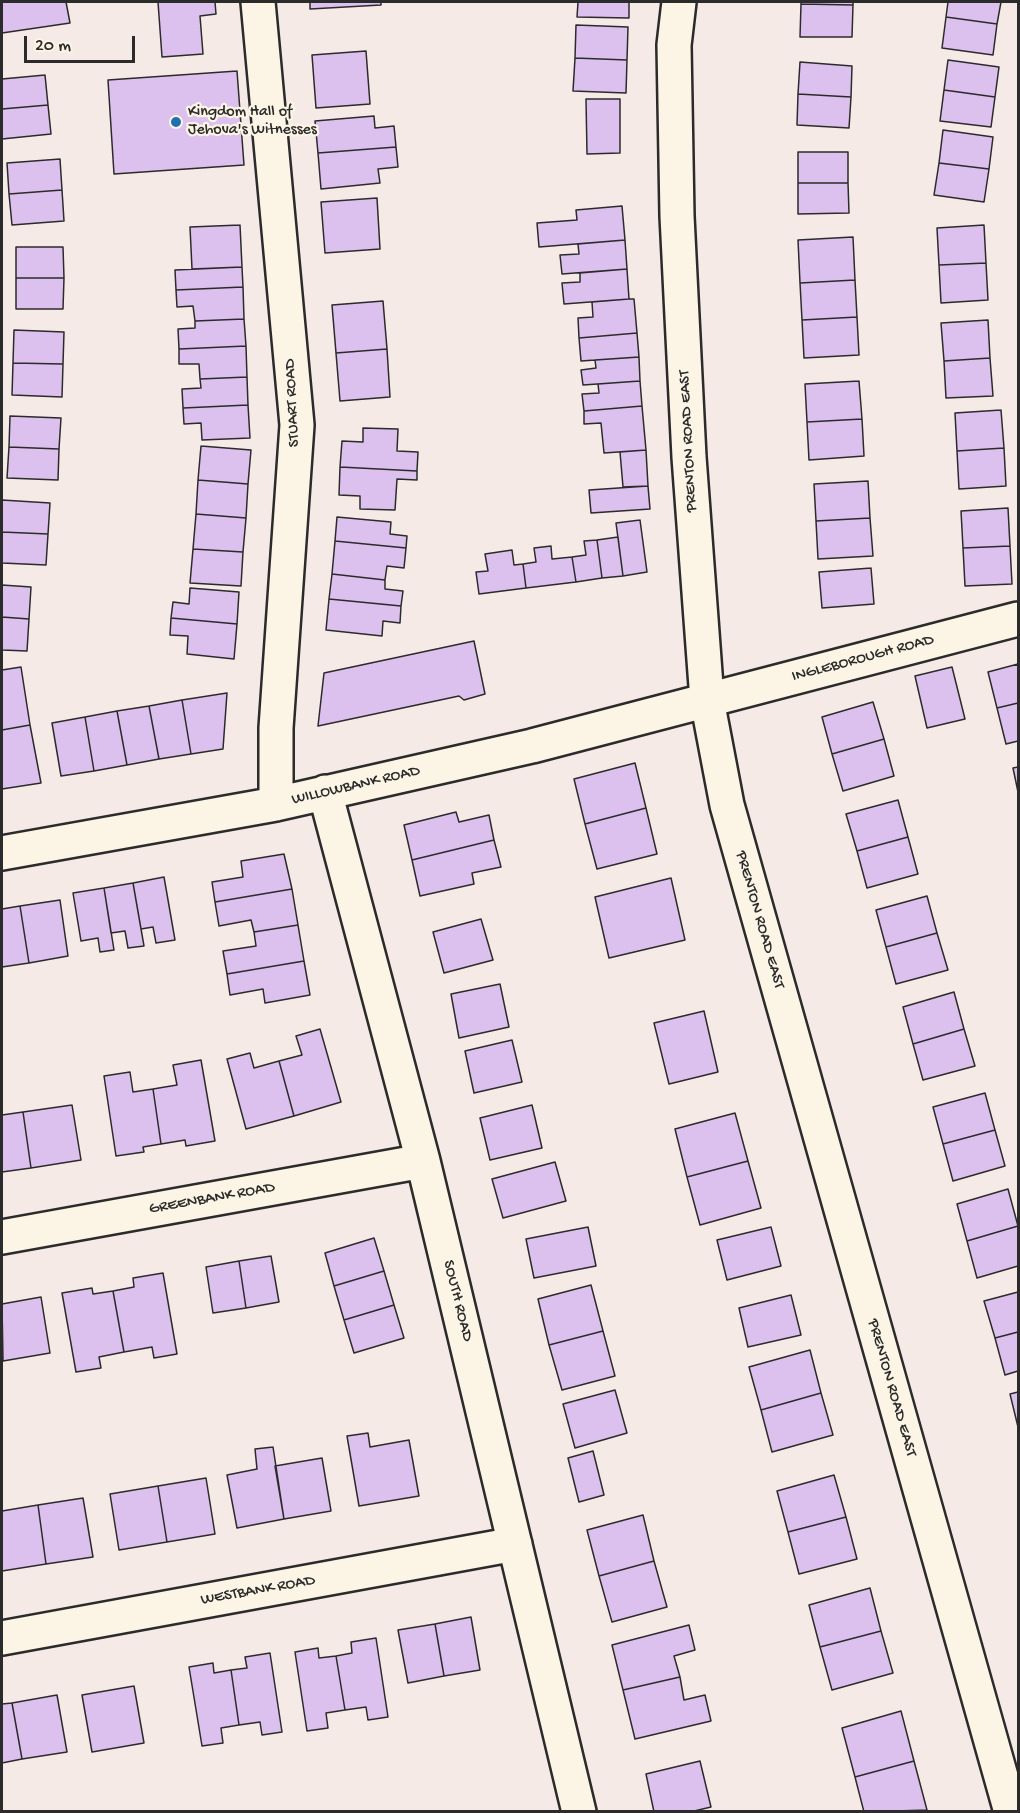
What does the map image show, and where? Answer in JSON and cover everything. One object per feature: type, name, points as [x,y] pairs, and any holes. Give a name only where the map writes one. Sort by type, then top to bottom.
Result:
[{"type":"street","name":"STUART ROAD","points":[[258,2],[297,425],[276,728],[276,804]]},
{"type":"street","name":"PRENTON ROAD EAST","points":[[679,2],[674,45],[677,216],[689,458],[707,700],[727,805],[1011,1812]]},
{"type":"street","name":"INGLEBOROUGH ROAD","points":[[707,700],[1018,619]]},
{"type":"street","name":"WILLOWBANK ROAD","points":[[2,853],[276,804],[532,746],[707,700]]},
{"type":"street","name":"SOUTH ROAD","points":[[325,792],[423,1161],[579,1812]]},
{"type":"street","name":"GREENBANK ROAD","points":[[2,1237],[423,1161]]},
{"type":"street","name":"WESTBANK ROAD","points":[[2,1638],[515,1544]]},
{"type":"building","points":[[2,2],[66,2],[70,23],[2,33]]},
{"type":"building","points":[[158,2],[215,2],[216,14],[200,16],[203,54],[162,57]]},
{"type":"building","points":[[310,2],[381,2],[381,5],[310,9]]},
{"type":"building","points":[[578,2],[629,2],[629,18],[577,17]]},
{"type":"building","points":[[801,2],[853,2],[853,5],[801,4]]},
{"type":"building","points":[[948,2],[1001,2],[997,24],[946,17]]},
{"type":"building","points":[[801,4],[853,5],[852,37],[800,37]]},
{"type":"building","points":[[946,17],[997,24],[993,55],[942,48]]},
{"type":"building","points":[[576,25],[628,27],[627,60],[575,58]]},
{"type":"building","points":[[366,51],[370,104],[316,108],[312,55]]},
{"type":"building","points":[[575,58],[627,60],[626,93],[573,91]]},
{"type":"building","points":[[948,60],[999,67],[995,97],[944,90]]},
{"type":"building","points":[[800,62],[852,66],[851,97],[798,94]]},
{"type":"building","name":"Kingdom Hall of Jehova's Witnesses","points":[[237,71],[244,165],[114,174],[108,80]]},
{"type":"building","points":[[45,75],[48,105],[2,109],[2,79]]},
{"type":"building","points":[[944,90],[995,97],[991,127],[940,121]]},
{"type":"building","points":[[798,94],[851,97],[849,128],[797,125]]},
{"type":"building","points":[[586,99],[620,99],[620,153],[587,154]]},
{"type":"building","points":[[48,105],[51,134],[2,139],[2,109]]},
{"type":"building","points":[[374,116],[375,128],[394,126],[396,147],[318,153],[315,121]]},
{"type":"building","points":[[943,130],[993,137],[989,169],[939,163]]},
{"type":"building","points":[[396,147],[398,167],[378,169],[380,183],[321,189],[318,153]]},
{"type":"building","points":[[798,152],[848,152],[848,183],[798,183]]},
{"type":"building","points":[[60,159],[62,190],[9,194],[7,163]]},
{"type":"building","points":[[939,163],[989,169],[984,202],[934,195]]},
{"type":"building","points":[[798,183],[848,183],[849,213],[798,214]]},
{"type":"building","points":[[62,190],[64,221],[12,225],[9,194]]},
{"type":"building","points":[[377,198],[380,249],[325,253],[321,202]]},
{"type":"building","points":[[622,206],[625,240],[539,247],[537,223],[577,220],[576,210]]},
{"type":"building","points":[[240,225],[242,267],[192,269],[190,227]]},
{"type":"building","points":[[984,225],[986,263],[939,265],[937,228]]},
{"type":"building","points":[[853,237],[855,280],[800,283],[798,240]]},
{"type":"building","points":[[625,240],[627,269],[562,274],[560,255],[579,254],[578,244]]},
{"type":"building","points":[[16,247],[63,247],[64,278],[16,278]]},
{"type":"building","points":[[986,263],[988,300],[941,303],[939,265]]},
{"type":"building","points":[[242,267],[243,287],[176,290],[175,270]]},
{"type":"building","points":[[627,269],[629,299],[564,304],[562,283],[580,282],[580,273]]},
{"type":"building","points":[[16,278],[64,278],[63,309],[16,309]]},
{"type":"building","points":[[855,280],[857,317],[802,320],[800,283]]},
{"type":"building","points":[[243,287],[244,319],[195,321],[193,306],[177,307],[176,290]]},
{"type":"building","points":[[634,299],[637,333],[579,338],[578,318],[593,317],[592,302]]},
{"type":"building","points":[[383,301],[387,349],[336,353],[332,305]]},
{"type":"building","points":[[857,317],[859,355],[804,358],[802,320]]},
{"type":"building","points":[[244,319],[246,346],[179,349],[178,329],[195,328],[195,321]]},
{"type":"building","points":[[988,320],[990,358],[944,361],[941,323]]},
{"type":"building","points":[[14,330],[64,332],[63,364],[13,363]]},
{"type":"building","points":[[637,333],[639,357],[581,361],[579,338]]},
{"type":"building","points":[[246,346],[247,377],[200,379],[199,364],[179,364],[179,349]]},
{"type":"building","points":[[387,349],[390,397],[340,401],[336,353]]},
{"type":"building","points":[[639,357],[640,381],[583,385],[581,370],[596,368],[595,360]]},
{"type":"building","points":[[990,358],[993,396],[946,398],[944,361]]},
{"type":"building","points":[[13,363],[63,364],[62,397],[12,395]]},
{"type":"building","points":[[247,377],[248,405],[183,408],[182,389],[201,388],[200,379]]},
{"type":"building","points":[[640,381],[642,406],[584,411],[582,394],[599,393],[598,384]]},
{"type":"building","points":[[859,381],[862,419],[807,422],[805,384]]},
{"type":"building","points":[[248,405],[250,438],[202,440],[201,423],[184,424],[183,408]]},
{"type":"building","points":[[642,406],[646,450],[604,453],[601,423],[584,424],[584,411]]},
{"type":"building","points":[[1001,410],[1004,448],[957,451],[955,413]]},
{"type":"building","points":[[10,416],[61,418],[59,449],[9,447]]},
{"type":"building","points":[[862,419],[864,456],[809,460],[807,422]]},
{"type":"building","points":[[363,428],[398,429],[397,451],[418,452],[417,471],[340,467],[342,441],[363,442]]},
{"type":"building","points":[[201,446],[251,450],[248,484],[198,480]]},
{"type":"building","points":[[9,447],[59,449],[58,480],[7,478]]},
{"type":"building","points":[[1004,448],[1006,486],[959,489],[957,451]]},
{"type":"building","points":[[646,450],[648,486],[623,487],[620,452]]},
{"type":"building","points":[[340,467],[417,471],[417,480],[397,479],[395,510],[360,509],[360,496],[339,495]]},
{"type":"building","points":[[198,480],[248,484],[246,518],[196,514]]},
{"type":"building","points":[[868,481],[870,518],[816,521],[814,484]]},
{"type":"building","points":[[648,486],[650,509],[591,513],[589,490]]},
{"type":"building","points":[[2,500],[50,503],[48,534],[2,532]]},
{"type":"building","points":[[1008,508],[1010,546],[963,548],[961,511]]},
{"type":"building","points":[[196,514],[246,518],[243,552],[193,549]]},
{"type":"building","points":[[337,517],[391,522],[390,534],[407,536],[406,548],[335,541]]},
{"type":"building","points":[[870,518],[873,556],[818,559],[816,521]]},
{"type":"building","points":[[640,520],[647,572],[623,576],[616,523]]},
{"type":"building","points":[[2,532],[48,534],[46,565],[2,563]]},
{"type":"building","points":[[618,537],[623,576],[602,578],[597,540]]},
{"type":"building","points":[[597,540],[602,578],[576,582],[572,557],[586,555],[584,541]]},
{"type":"building","points":[[335,541],[406,548],[404,568],[387,566],[385,580],[332,574]]},
{"type":"building","points":[[551,546],[552,559],[572,557],[576,582],[526,588],[523,564],[536,562],[534,548]]},
{"type":"building","points":[[1010,546],[1012,584],[965,586],[963,548]]},
{"type":"building","points":[[193,549],[243,552],[241,586],[190,583]]},
{"type":"building","points":[[512,550],[514,565],[523,564],[526,588],[479,594],[476,572],[488,571],[485,554]]},
{"type":"building","points":[[871,568],[874,604],[822,608],[819,572]]},
{"type":"building","points":[[332,574],[385,580],[385,589],[403,591],[401,606],[329,599]]},
{"type":"building","points":[[2,585],[31,587],[29,619],[2,617]]},
{"type":"building","points":[[190,588],[239,592],[237,624],[171,618],[173,602],[189,604]]},
{"type":"building","points":[[329,599],[401,606],[400,623],[383,621],[382,636],[326,630]]},
{"type":"building","points":[[2,617],[29,619],[27,651],[2,650]]},
{"type":"building","points":[[171,618],[237,624],[234,659],[187,654],[188,636],[170,635]]},
{"type":"building","points":[[474,641],[485,694],[464,700],[459,696],[318,726],[324,673]]},
{"type":"building","points":[[1018,664],[1018,703],[997,708],[988,672]]},
{"type":"building","points":[[21,667],[30,725],[2,730],[2,670]]},
{"type":"building","points":[[952,667],[965,719],[927,728],[915,676]]},
{"type":"building","points":[[227,693],[223,749],[191,754],[182,700]]},
{"type":"building","points":[[182,700],[191,754],[159,759],[149,706]]},
{"type":"building","points":[[873,702],[884,739],[832,754],[822,717]]},
{"type":"building","points":[[1018,703],[1018,741],[1006,744],[997,708]]},
{"type":"building","points":[[149,706],[159,759],[127,765],[117,711]]},
{"type":"building","points":[[117,711],[127,765],[94,771],[85,717]]},
{"type":"building","points":[[85,717],[94,771],[61,776],[52,723]]},
{"type":"building","points":[[30,725],[41,783],[2,789],[2,730]]},
{"type":"building","points":[[884,739],[894,776],[843,791],[832,754]]},
{"type":"building","points":[[635,763],[646,808],[585,824],[574,779]]},
{"type":"building","points":[[1018,767],[1018,792],[1013,768]]},
{"type":"building","points":[[898,800],[908,837],[857,851],[846,814]]},
{"type":"building","points":[[646,808],[657,854],[597,869],[585,824]]},
{"type":"building","points":[[456,812],[459,822],[489,815],[494,840],[412,860],[404,825]]},
{"type":"building","points":[[908,837],[918,874],[867,888],[857,851]]},
{"type":"building","points":[[494,840],[501,867],[472,873],[474,884],[420,896],[412,860]]},
{"type":"building","points":[[284,854],[292,889],[215,902],[212,882],[243,877],[241,861]]},
{"type":"building","points":[[164,877],[175,940],[156,943],[153,927],[141,929],[133,883]]},
{"type":"building","points":[[671,878],[685,940],[609,958],[595,897]]},
{"type":"building","points":[[133,883],[144,946],[128,948],[125,931],[111,933],[104,888]]},
{"type":"building","points":[[104,888],[114,950],[100,952],[98,938],[81,941],[73,893]]},
{"type":"building","points":[[292,889],[298,925],[254,932],[251,920],[219,926],[215,902]]},
{"type":"building","points":[[927,896],[937,933],[886,947],[876,910]]},
{"type":"building","points":[[60,900],[68,956],[29,963],[20,906]]},
{"type":"building","points":[[20,906],[29,963],[2,967],[2,909]]},
{"type":"building","points":[[481,919],[493,960],[444,973],[433,932]]},
{"type":"building","points":[[298,925],[304,961],[227,974],[223,951],[256,946],[254,932]]},
{"type":"building","points":[[937,933],[948,970],[896,984],[886,947]]},
{"type":"building","points":[[304,961],[310,995],[265,1003],[263,989],[230,995],[227,974]]},
{"type":"building","points":[[500,984],[509,1027],[459,1038],[451,994]]},
{"type":"building","points":[[954,992],[964,1029],[913,1044],[903,1007]]},
{"type":"building","points":[[704,1011],[718,1072],[669,1084],[654,1023]]},
{"type":"building","points":[[320,1029],[341,1102],[294,1116],[279,1061],[302,1055],[296,1036]]},
{"type":"building","points":[[964,1029],[975,1066],[923,1080],[913,1044]]},
{"type":"building","points":[[512,1040],[522,1082],[474,1093],[465,1051]]},
{"type":"building","points":[[250,1053],[254,1068],[279,1061],[294,1116],[246,1129],[227,1059]]},
{"type":"building","points":[[201,1060],[215,1141],[186,1146],[185,1140],[161,1144],[153,1089],[177,1085],[173,1065]]},
{"type":"building","points":[[130,1072],[133,1092],[153,1089],[161,1144],[143,1147],[144,1152],[116,1156],[104,1076]]},
{"type":"building","points":[[985,1093],[995,1130],[943,1144],[933,1107]]},
{"type":"building","points":[[72,1105],[81,1160],[31,1168],[23,1112]]},
{"type":"building","points":[[532,1105],[542,1148],[490,1160],[480,1118]]},
{"type":"building","points":[[23,1112],[31,1168],[2,1172],[2,1115]]},
{"type":"building","points":[[735,1113],[748,1161],[687,1177],[675,1129]]},
{"type":"building","points":[[995,1130],[1005,1166],[953,1181],[943,1144]]},
{"type":"building","points":[[748,1161],[761,1208],[700,1225],[687,1177]]},
{"type":"building","points":[[555,1162],[566,1201],[503,1218],[492,1179]]},
{"type":"building","points":[[1008,1189],[1018,1226],[967,1241],[957,1204]]},
{"type":"building","points":[[1018,1226],[1018,1266],[977,1278],[967,1241]]},
{"type":"building","points":[[588,1227],[596,1266],[534,1278],[526,1239]]},
{"type":"building","points":[[771,1227],[781,1266],[727,1280],[717,1240]]},
{"type":"building","points":[[374,1238],[384,1271],[334,1286],[325,1253]]},
{"type":"building","points":[[271,1256],[279,1302],[246,1308],[239,1261]]},
{"type":"building","points":[[239,1261],[246,1308],[213,1313],[206,1267]]},
{"type":"building","points":[[384,1271],[394,1305],[344,1320],[334,1286]]},
{"type":"building","points":[[163,1273],[177,1354],[154,1358],[152,1347],[124,1352],[113,1291],[134,1287],[133,1278]]},
{"type":"building","points":[[591,1285],[603,1331],[549,1345],[538,1299]]},
{"type":"building","points":[[92,1288],[93,1294],[113,1291],[124,1352],[99,1357],[101,1368],[76,1372],[62,1293]]},
{"type":"building","points":[[1018,1292],[1018,1332],[995,1338],[984,1301]]},
{"type":"building","points":[[791,1295],[801,1335],[748,1347],[739,1308]]},
{"type":"building","points":[[41,1297],[50,1353],[3,1361],[2,1304]]},
{"type":"building","points":[[394,1305],[404,1338],[354,1353],[344,1320]]},
{"type":"building","points":[[603,1331],[615,1376],[562,1390],[549,1345]]},
{"type":"building","points":[[1018,1332],[1018,1371],[1005,1375],[995,1338]]},
{"type":"building","points":[[810,1350],[821,1393],[761,1410],[749,1367]]},
{"type":"building","points":[[615,1390],[627,1433],[575,1448],[563,1404]]},
{"type":"building","points":[[1018,1392],[1018,1427],[1010,1394]]},
{"type":"building","points":[[821,1393],[833,1435],[772,1452],[761,1410]]},
{"type":"building","points":[[368,1433],[370,1447],[409,1440],[419,1496],[359,1506],[347,1436]]},
{"type":"building","points":[[273,1447],[284,1519],[237,1528],[227,1475],[257,1469],[255,1449]]},
{"type":"building","points":[[593,1451],[604,1495],[579,1502],[568,1458]]},
{"type":"building","points":[[322,1458],[331,1511],[284,1519],[275,1466]]},
{"type":"building","points":[[834,1475],[846,1517],[788,1532],[777,1491]]},
{"type":"building","points":[[206,1478],[215,1534],[167,1542],[158,1486]]},
{"type":"building","points":[[158,1486],[167,1542],[119,1550],[110,1494]]},
{"type":"building","points":[[83,1498],[93,1557],[46,1564],[38,1505]]},
{"type":"building","points":[[38,1505],[46,1564],[2,1571],[2,1511]]},
{"type":"building","points":[[643,1515],[654,1561],[599,1576],[587,1530]]},
{"type":"building","points":[[846,1517],[857,1559],[799,1574],[788,1532]]},
{"type":"building","points":[[654,1561],[667,1607],[612,1622],[599,1576]]},
{"type":"building","points":[[870,1588],[881,1631],[820,1647],[809,1605]]},
{"type":"building","points":[[471,1617],[480,1670],[444,1676],[435,1624]]},
{"type":"building","points":[[435,1624],[444,1676],[408,1683],[398,1630]]},
{"type":"building","points":[[689,1625],[695,1650],[674,1656],[680,1677],[623,1690],[612,1645]]},
{"type":"building","points":[[881,1631],[893,1673],[832,1690],[820,1647]]},
{"type":"building","points":[[376,1638],[388,1717],[368,1720],[366,1707],[345,1710],[336,1656],[352,1653],[351,1642]]},
{"type":"building","points":[[318,1648],[319,1658],[336,1656],[345,1710],[326,1713],[328,1728],[307,1731],[295,1652]]},
{"type":"building","points":[[270,1653],[282,1732],[262,1735],[260,1722],[239,1725],[231,1670],[247,1668],[245,1657]]},
{"type":"building","points":[[213,1663],[214,1673],[231,1670],[239,1725],[221,1728],[223,1743],[202,1746],[189,1667]]},
{"type":"building","points":[[680,1677],[684,1700],[705,1695],[711,1721],[635,1739],[623,1690]]},
{"type":"building","points":[[134,1686],[144,1743],[92,1752],[82,1695]]},
{"type":"building","points":[[57,1695],[67,1752],[22,1759],[12,1703]]},
{"type":"building","points":[[12,1703],[22,1759],[2,1763],[2,1704]]},
{"type":"building","points":[[901,1711],[914,1761],[855,1777],[842,1728]]},
{"type":"building","points":[[700,1761],[711,1807],[690,1812],[654,1812],[646,1774]]},
{"type":"building","points":[[914,1761],[927,1810],[864,1812],[855,1777]]},
{"type":"place","name":"Kingdom Hall of Jehova's Witnesses","points":[[176,122]]}]
